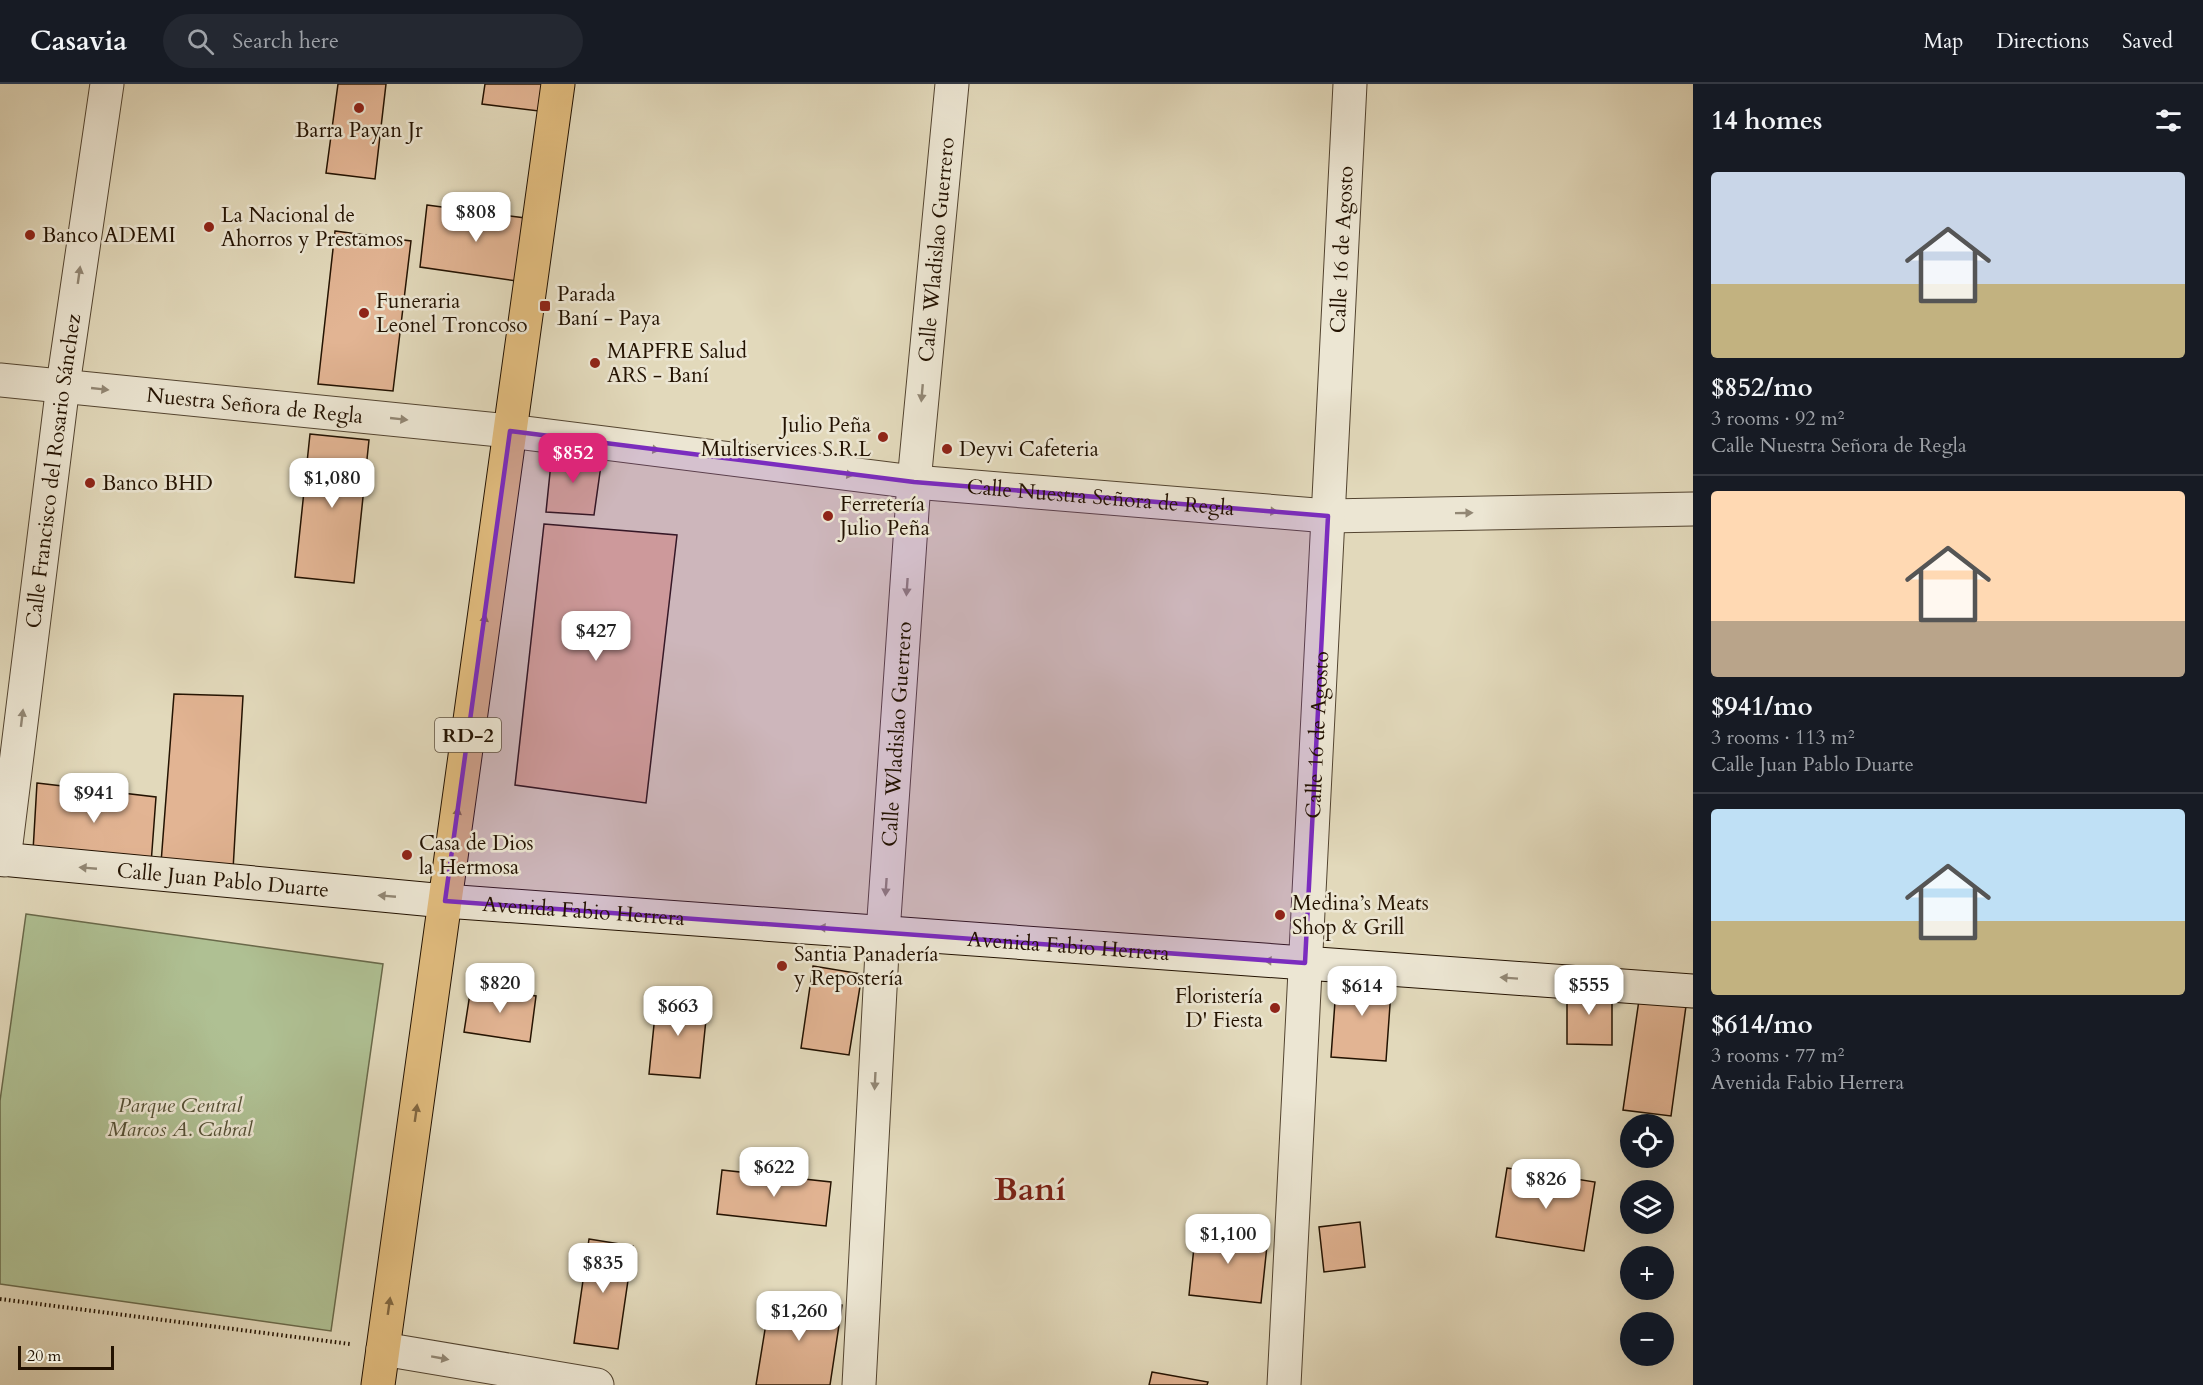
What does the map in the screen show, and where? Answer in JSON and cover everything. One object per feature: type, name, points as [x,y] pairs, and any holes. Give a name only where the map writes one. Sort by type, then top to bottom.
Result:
[{"type":"main road","name":"RD-2","points":[[378,1385],[558,84]]},
{"type":"street","name":"Calle Francisco del Rosario Sánchez","points":[[2,860],[63,385],[107,84]]},
{"type":"street","name":"Calle Wladislao Guerrero","points":[[859,1385],[883,933],[914,482],[952,84]]},
{"type":"street","name":"Calle 16 de Agosto","points":[[1284,1385],[1350,84]]},
{"type":"street","name":"Nuestra Señora de Regla","points":[[0,380],[510,431]]},
{"type":"street","name":"Calle Nuestra Señora de Regla","points":[[510,431],[914,482],[1328,516],[1693,509]]},
{"type":"street","name":"Calle Juan Pablo Duarte","points":[[2,860],[445,901]]},
{"type":"street","name":"Avenida Fabio Herrera","points":[[445,901],[1693,991]]},
{"type":"street","points":[[383,1349],[597,1385]]},
{"type":"path","points":[[0,1299],[383,1349]]},
{"type":"highlighted area","points":[[510,431],[914,482],[1328,516],[1305,963],[445,901]]},
{"type":"green space","name":"Parque Central Marcos A. Cabral","points":[[26,914],[383,964],[331,1331],[0,1284],[0,1101]]},
{"type":"building","name":"Barra Payan Jr","points":[[338,84],[386,84],[375,179],[326,173]]},
{"type":"building","points":[[485,84],[552,84],[547,112],[482,104]]},
{"type":"building","points":[[427,205],[533,219],[523,282],[420,267]]},
{"type":"building","name":"Funeraria Leonel Troncoso","points":[[335,231],[411,241],[393,391],[318,384]]},
{"type":"building","points":[[310,434],[369,440],[354,583],[295,577]]},
{"type":"building","points":[[552,453],[602,458],[594,515],[546,512]]},
{"type":"building","points":[[544,524],[677,535],[646,803],[515,785]]},
{"type":"building","points":[[174,694],[243,696],[233,870],[161,863]]},
{"type":"building","points":[[37,783],[156,797],[151,864],[33,851]]},
{"type":"building","points":[[813,966],[862,974],[849,1055],[801,1048]]},
{"type":"building","points":[[1337,974],[1392,977],[1386,1061],[1331,1057]]},
{"type":"building","points":[[471,987],[536,996],[530,1042],[464,1032]]},
{"type":"building","points":[[1567,988],[1612,989],[1612,1045],[1567,1044]]},
{"type":"building","points":[[657,995],[708,1000],[700,1078],[649,1074]]},
{"type":"building","points":[[1639,1000],[1686,1006],[1671,1114],[1623,1110]]},
{"type":"building","points":[[1507,1168],[1595,1182],[1584,1251],[1496,1237]]},
{"type":"building","points":[[722,1170],[831,1182],[826,1226],[717,1214]]},
{"type":"building","points":[[1360,1222],[1365,1267],[1324,1272],[1319,1227]]},
{"type":"building","points":[[1196,1228],[1268,1236],[1261,1303],[1189,1295]]},
{"type":"building","points":[[589,1239],[633,1246],[618,1349],[574,1343]]},
{"type":"building","points":[[771,1293],[842,1305],[830,1385],[756,1385]]},
{"type":"building","points":[[1152,1372],[1208,1382],[1207,1385],[1149,1385]]},
{"type":"place","name":"Barra Payan Jr","points":[[359,108]]},
{"type":"place","name":"La Nacional de Ahorros y Prestamos","points":[[209,227]]},
{"type":"place","name":"Banco ADEMI","points":[[30,235]]},
{"type":"place","name":"Parada Baní - Paya","points":[[545,306]]},
{"type":"place","name":"Funeraria Leonel Troncoso","points":[[364,313]]},
{"type":"place","name":"MAPFRE Salud ARS - Baní","points":[[595,363]]},
{"type":"place","name":"Julio Peña Multiservices S.R.L","points":[[883,437]]},
{"type":"place","name":"Deyvi Cafeteria","points":[[947,449]]},
{"type":"place","name":"Banco BHD","points":[[90,483]]},
{"type":"place","name":"Ferretería Julio Peña","points":[[828,516]]},
{"type":"place","name":"Casa de Dios la Hermosa","points":[[407,855]]},
{"type":"place","name":"Medina’s Meats Shop & Grill","points":[[1280,915]]},
{"type":"place","name":"Santia Panadería y Repostería","points":[[782,966]]},
{"type":"place","name":"Floristería D' Fiesta","points":[[1275,1008]]},
{"type":"district","name":"Baní","points":[[1030,1189]]}]
